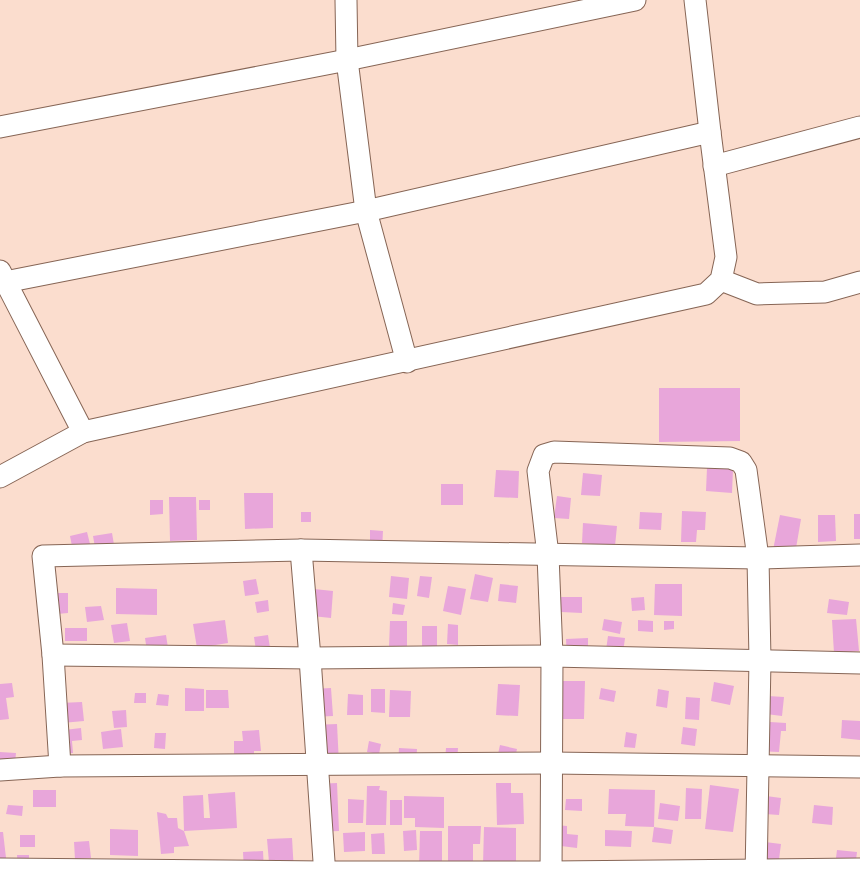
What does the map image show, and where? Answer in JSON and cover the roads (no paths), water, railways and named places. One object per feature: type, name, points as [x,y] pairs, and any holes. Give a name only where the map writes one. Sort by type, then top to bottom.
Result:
[{"type":"street","points":[[346,0],[347,60],[366,211],[407,362]]},
{"type":"street","points":[[0,127],[347,60],[635,0]]},
{"type":"street","points":[[0,477],[83,432],[407,362],[706,294],[721,280],[726,257],[695,0]]},
{"type":"street","points":[[714,166],[860,127]]},
{"type":"street","points":[[83,432],[3,276],[366,211],[710,132]]},
{"type":"street","points":[[721,280],[757,294],[824,292],[860,282]]},
{"type":"street","points":[[551,874],[552,656],[548,555],[538,471],[544,455],[554,452],[730,458],[741,462],[746,470],[758,558],[760,660],[756,873]]},
{"type":"street","points":[[300,550],[310,658],[325,874]]},
{"type":"street","points":[[60,766],[53,655],[43,556],[300,550],[758,558],[860,555]]},
{"type":"street","points":[[53,655],[310,658],[552,656],[860,663]]},
{"type":"street","points":[[0,770],[60,766],[551,763],[759,767],[860,767]]},
{"type":"street","points":[[0,869],[325,874],[756,873],[860,869]]}]
